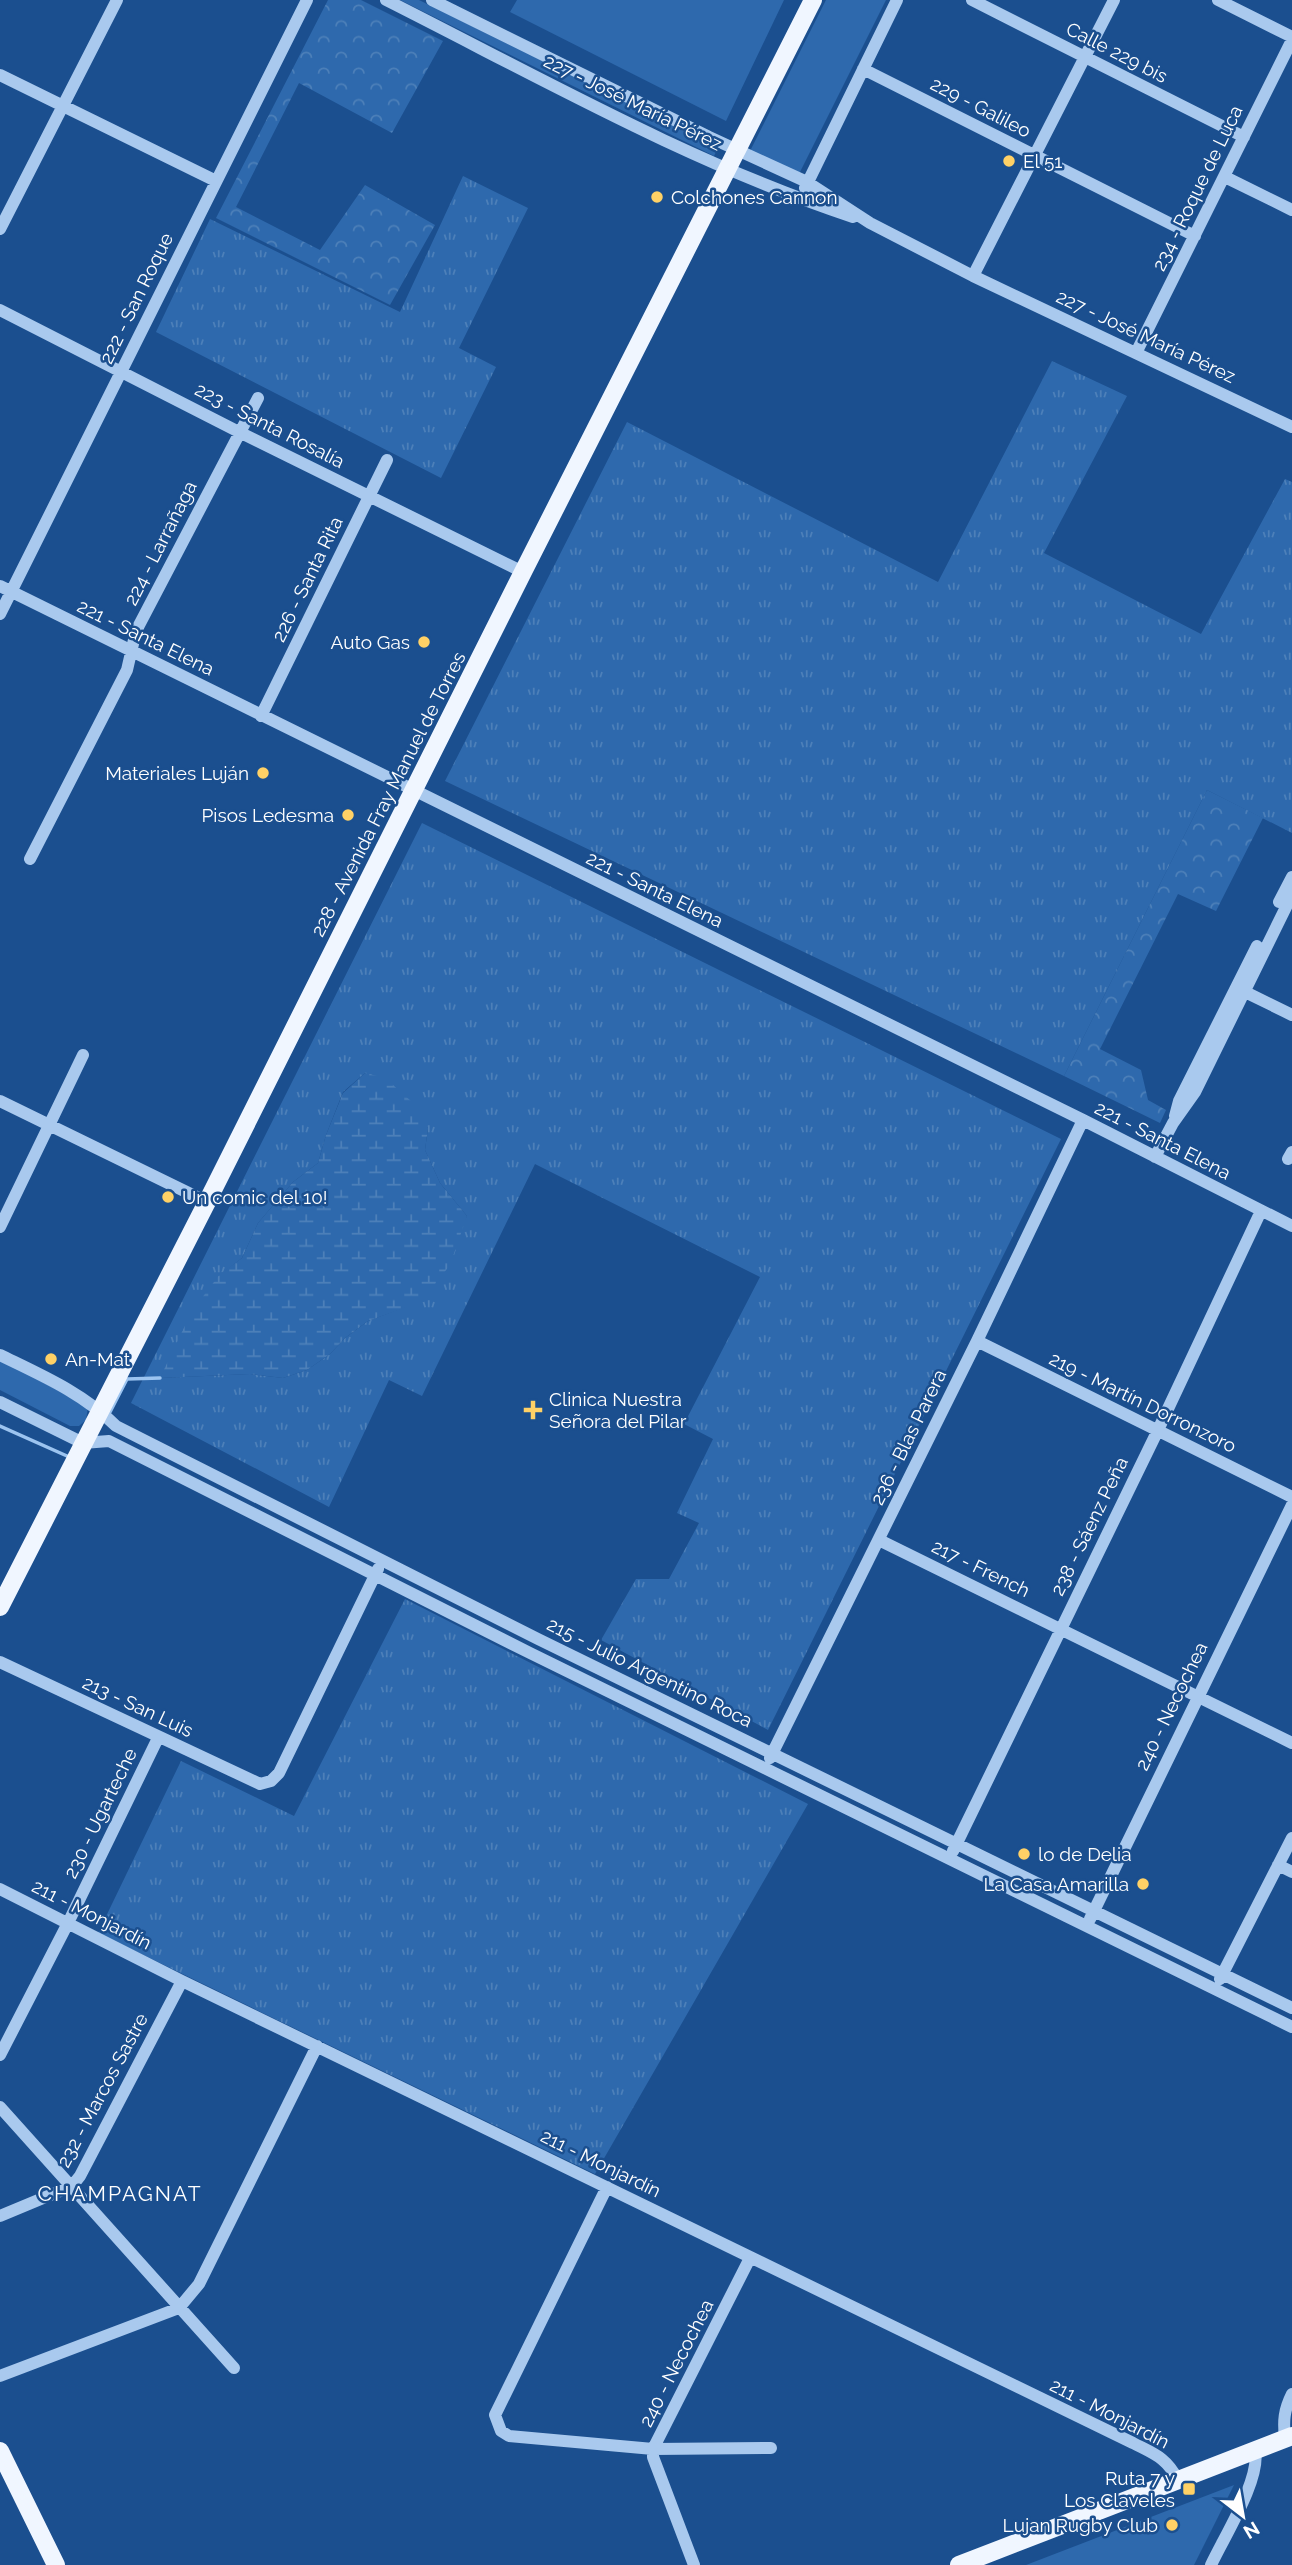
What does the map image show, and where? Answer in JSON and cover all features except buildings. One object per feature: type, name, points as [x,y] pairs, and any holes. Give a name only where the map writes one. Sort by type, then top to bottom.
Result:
[{"type":"main road","name":"228 - Avenida Fray Manuel de Torres","points":[[0,1606],[207,1202],[813,0]]},
{"type":"main road","points":[[958,2565],[1289,2437]]},
{"type":"main road","points":[[0,2451],[57,2565]]},
{"type":"street","points":[[0,229],[117,0]]},
{"type":"street","name":"222 - San Roque","points":[[0,614],[6,588],[121,371],[307,0]]},
{"type":"street","name":"227 - José María Pérez","points":[[386,0],[688,152],[799,199],[870,223]]},
{"type":"street","name":"227 - José María Pérez","points":[[432,0],[807,182],[870,223],[973,276],[1292,427]]},
{"type":"street","points":[[799,199],[897,0]]},
{"type":"street","name":"Calle 229 bis","points":[[972,0],[1244,137]]},
{"type":"street","points":[[973,276],[1114,0]]},
{"type":"street","points":[[1218,0],[1292,38]]},
{"type":"street","name":"234 - Roque de Luca","points":[[1136,353],[1292,38]]},
{"type":"street","name":"229 - Galileo","points":[[863,69],[1195,236]]},
{"type":"street","points":[[0,75],[216,181]]},
{"type":"street","points":[[1225,177],[1292,210]]},
{"type":"street","name":"223 - Santa Rosalía","points":[[0,310],[523,572]]},
{"type":"street","name":"224 - Larrañaga","points":[[30,859],[127,670],[136,631],[258,398]]},
{"type":"street","name":"226 - Santa Rita","points":[[261,716],[387,460]]},
{"type":"street","name":"221 - Santa Elena","points":[[6,588],[1292,1226]]},
{"type":"street","points":[[1154,1157],[1195,1092],[1292,877]]},
{"type":"street","points":[[1240,989],[1292,895]]},
{"type":"street","points":[[1240,989],[1292,1015]]},
{"type":"street","points":[[0,1227],[83,1055]]},
{"type":"street","points":[[0,1101],[207,1202]]},
{"type":"street","name":"236 - Blas Parera","points":[[764,1768],[977,1341],[1083,1120]]},
{"type":"street","name":"238 - Sáenz Peña","points":[[950,1858],[1261,1211]]},
{"type":"street","name":"219 - Martín Dorronzoro","points":[[977,1341],[1292,1497]]},
{"type":"street","name":"215 - Julio Argentino Roca","points":[[0,1355],[77,1393],[101,1410],[116,1426],[538,1639],[1292,2008]]},
{"type":"street","name":"215 - Julio Argentino Roca","points":[[0,1402],[83,1443],[109,1441],[764,1768],[1292,2027]]},
{"type":"street","name":"240 - Necochea","points":[[1087,1925],[1196,1696],[1292,1505]]},
{"type":"street","name":"217 - French","points":[[879,1540],[1292,1743]]},
{"type":"street","points":[[376,1574],[383,1559]]},
{"type":"street","name":"213 - San Luis","points":[[0,1662],[260,1784],[271,1781],[279,1773],[376,1574]]},
{"type":"street","name":"230 - Ugarteche","points":[[0,2055],[158,1738]]},
{"type":"street","points":[[1215,1989],[1292,1838]]},
{"type":"street","points":[[1279,1865],[1292,1872]]},
{"type":"street","name":"211 - Monjardín","points":[[0,1889],[183,1981],[1164,2458],[1178,2480]]},
{"type":"street","name":"232 - Marcos Sastre","points":[[0,2216],[72,2186],[80,2176],[183,1981]]},
{"type":"street","points":[[0,2376],[179,2308],[199,2284],[317,2046]]},
{"type":"street","points":[[0,2107],[234,2368]]},
{"type":"street","points":[[607,2188],[495,2415],[496,2424],[509,2436],[653,2449],[771,2448]]},
{"type":"street","name":"240 - Necochea","points":[[694,2565],[653,2457],[653,2449],[750,2258]]},
{"type":"street","points":[[1289,2437],[1283,2420],[1286,2404],[1292,2394]]},
{"type":"street","points":[[1211,2565],[1254,2477],[1257,2460],[1255,2451]]},
{"type":"green space","points":[[328,0],[361,0],[443,41],[392,133],[299,83],[236,207],[320,250],[365,185],[435,225],[390,305],[216,218]]},
{"type":"green space","points":[[400,0],[419,0],[718,148],[714,156]]},
{"type":"green space","points":[[517,0],[784,0],[726,121],[510,12]]},
{"type":"green space","points":[[826,0],[886,0],[795,182],[746,159]]},
{"type":"green space","points":[[463,176],[528,208],[459,348],[496,367],[441,478],[156,332],[210,219],[400,312]]},
{"type":"green space","points":[[1052,361],[1127,396],[1044,553],[1201,634],[1285,479],[1292,482],[1292,833],[1207,790],[1064,1076],[445,781],[627,422],[938,582]]},
{"type":"green space","points":[[1207,790],[1263,818],[1216,911],[1178,894],[1100,1049],[1141,1070],[1148,1100],[1166,1110],[1160,1123],[1064,1076]]},
{"type":"green space","points":[[422,823],[1061,1139],[768,1730],[601,1640],[636,1579],[669,1579],[699,1523],[677,1513],[713,1439],[684,1424],[760,1277],[535,1164],[422,1396],[389,1380],[329,1507],[131,1403]],"holes":[[[365,1073],[428,1128],[425,1150],[440,1183],[467,1216],[421,1301],[368,1321],[307,1370],[283,1378],[250,1374],[160,1378],[220,1275],[242,1258],[258,1223],[293,1182],[318,1163],[343,1092]]]},
{"type":"green space","points":[[365,1073],[385,1078],[411,1101],[428,1128],[425,1150],[440,1183],[467,1216],[450,1265],[421,1302],[368,1321],[307,1370],[283,1378],[250,1374],[160,1378],[192,1311],[220,1274],[242,1258],[258,1223],[293,1182],[318,1163],[343,1093]]},
{"type":"green space","points":[[0,1359],[88,1407],[86,1420],[79,1426],[70,1426],[0,1390]]},
{"type":"green space","points":[[405,1599],[808,1804],[595,2174],[98,1933],[181,1761],[294,1816]]},
{"type":"green space","name":"Lujan Rugby Club","points":[[1234,2485],[1194,2565],[1026,2565]]},
{"type":"waterway","points":[[110,1412],[127,1379],[160,1378]]},
{"type":"waterway","points":[[0,1426],[67,1456]]},
{"type":"place","name":"El 51","points":[[1009,161]]},
{"type":"place","name":"Colchones Cannon","points":[[657,197]]},
{"type":"place","name":"Auto Gas","points":[[424,642]]},
{"type":"place","name":"Materiales Luján","points":[[263,773]]},
{"type":"place","name":"Pisos Ledesma","points":[[348,815]]},
{"type":"place","name":"Un comic del 10!","points":[[168,1197]]},
{"type":"place","name":"An-Mat","points":[[51,1359]]},
{"type":"place","name":"Clinica Nuestra Señora del Pilar","points":[[533,1410]]},
{"type":"place","name":"lo de Delia","points":[[1024,1854]]},
{"type":"place","name":"La Casa Amarilla","points":[[1143,1884]]},
{"type":"place","name":"Ruta 7 y Los Claveles","points":[[1189,2489]]},
{"type":"place","name":"Lujan Rugby Club","points":[[1172,2525]]},
{"type":"district","name":"CHAMPAGNAT","points":[[120,2193]]}]
